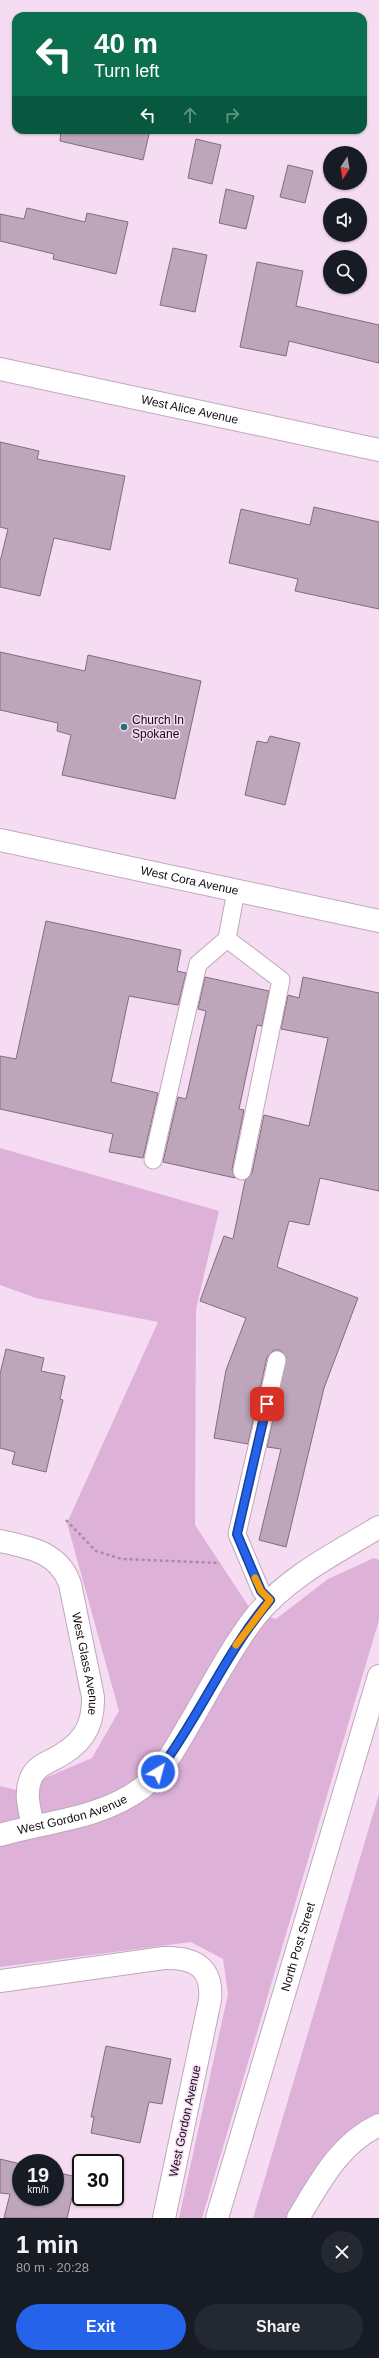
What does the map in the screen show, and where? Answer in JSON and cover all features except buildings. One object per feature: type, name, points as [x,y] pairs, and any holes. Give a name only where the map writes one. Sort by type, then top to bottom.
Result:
[{"type":"street","name":"West Alice Avenue","points":[[0,369],[379,450]]},
{"type":"street","name":"West Cora Avenue","points":[[0,840],[379,922]]},
{"type":"street","name":"West Gordon Avenue","points":[[0,1835],[93,1813],[111,1806],[142,1787],[158,1772],[171,1755],[239,1640],[270,1600],[299,1576],[379,1527]]},
{"type":"street","name":"West Glass Avenue","points":[[0,1541],[44,1553],[54,1560],[65,1572],[70,1584],[93,1697],[93,1708],[88,1727],[76,1746],[40,1766],[31,1777],[28,1798],[33,1826]]},
{"type":"street","name":"North Post Street","points":[[217,2218],[379,1676]]},
{"type":"street","name":"West Gordon Avenue","points":[[0,1981],[164,1958],[189,1960],[202,1968],[210,1984],[210,2000],[164,2218]]},
{"type":"street","points":[[298,2218],[341,2153],[363,2133],[379,2125]]},
{"type":"lane","points":[[153,1160],[198,964],[227,939],[236,891]]},
{"type":"lane","points":[[227,939],[281,980],[242,1171]]},
{"type":"lane","points":[[270,1600],[261,1591],[237,1534],[277,1360]]},
{"type":"path","points":[[66,1520],[96,1551],[122,1559],[249,1564]]},
{"type":"shaded area","points":[[0,1148],[219,1211],[196,1309],[195,1525],[251,1610],[276,1619],[328,1579],[374,1558],[379,1560],[379,1620],[202,2218],[179,2218],[228,1994],[223,1959],[191,1942],[0,1967],[0,1786],[17,1790],[92,1758],[119,1711],[67,1523],[158,1322],[36,1298],[0,1285]]},
{"type":"shaded area","points":[[379,1794],[379,2118],[293,2218],[253,2218]]},
{"type":"slow traffic","points":[[236,1645],[270,1600],[261,1591],[255,1578]]},
{"type":"place","name":"Church In Spokane","points":[[124,727]]},
{"type":"route","points":[[158,1772],[171,1755],[239,1640],[270,1600],[261,1591],[237,1534],[267,1404]]}]
